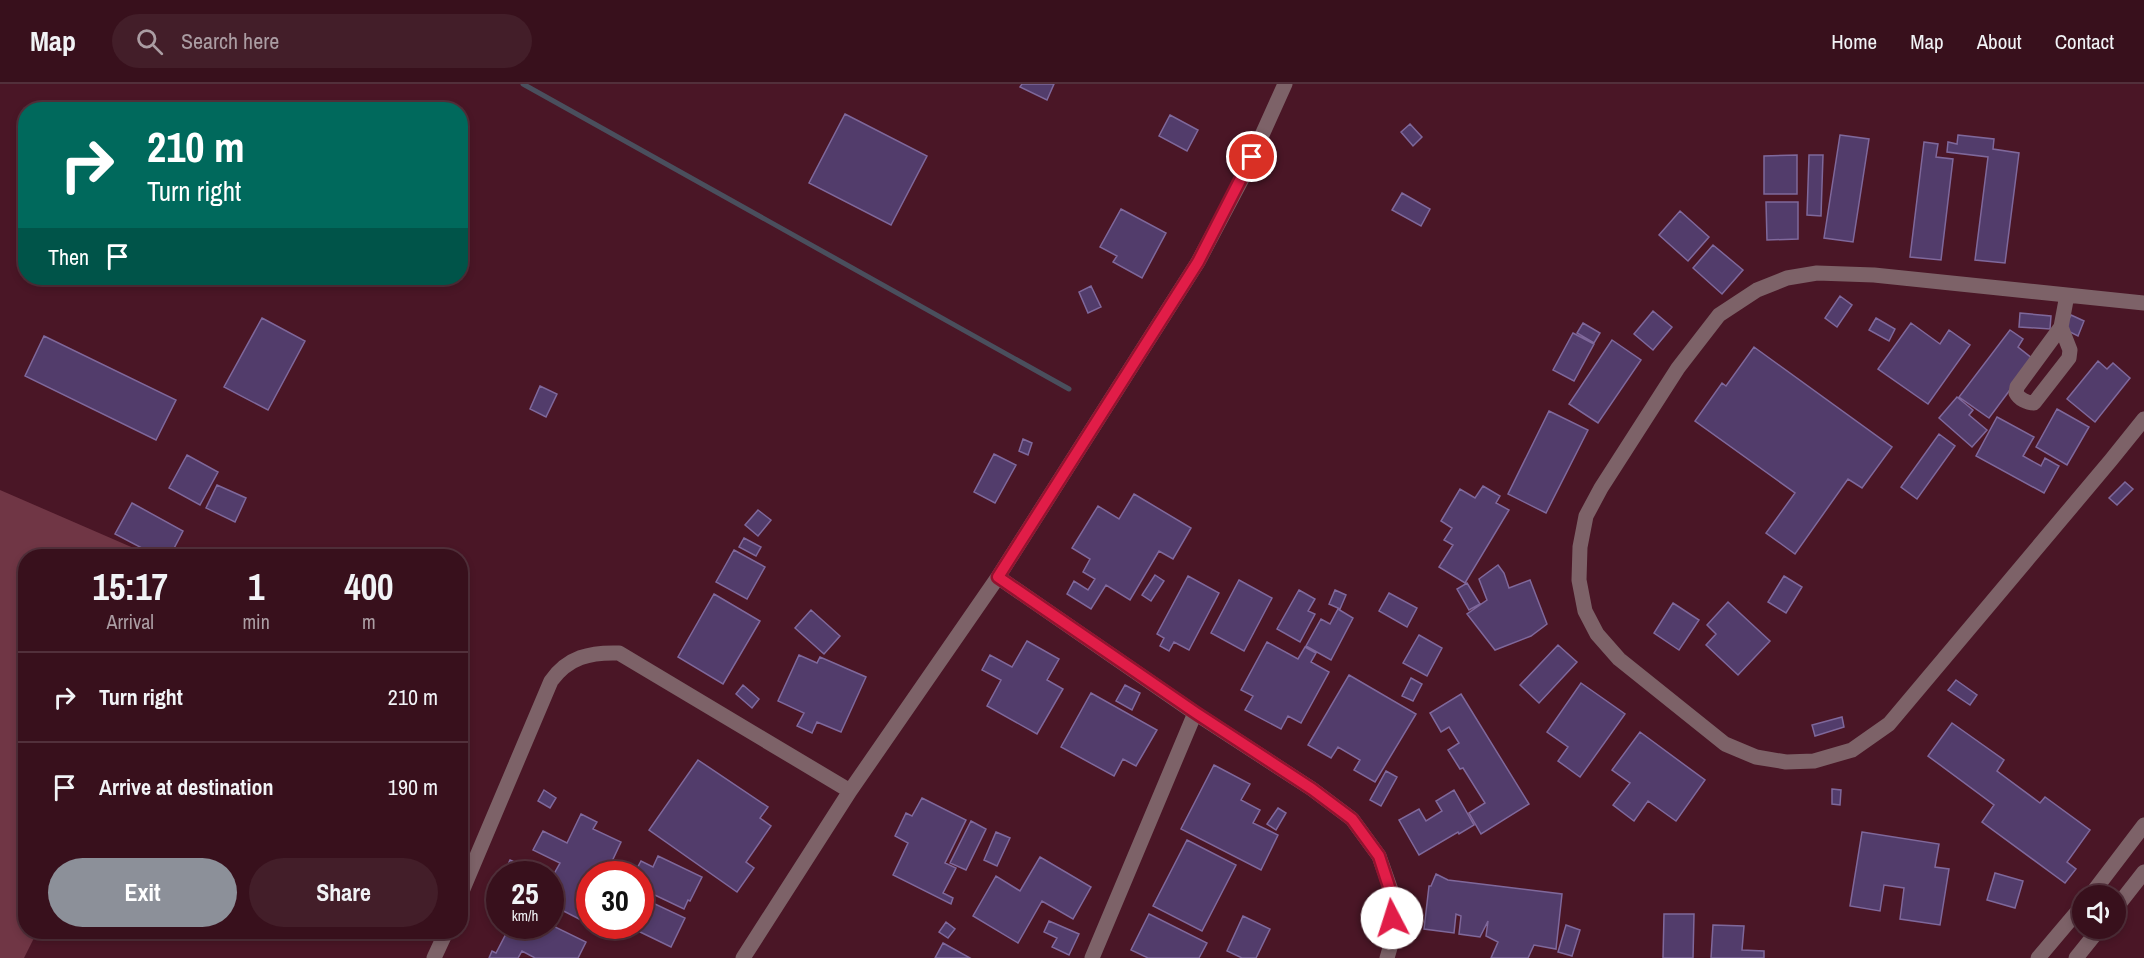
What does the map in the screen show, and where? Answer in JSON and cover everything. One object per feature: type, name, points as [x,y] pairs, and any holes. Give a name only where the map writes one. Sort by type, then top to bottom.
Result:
[{"type":"street","points":[[743,958],[850,791],[998,577],[1198,262],[1244,175],[1285,84]]},
{"type":"street","points":[[2144,303],[1874,276],[1817,273],[1786,278],[1756,290],[1719,315],[1678,368],[1631,439],[1586,516],[1580,548],[1579,580],[1585,611],[1597,634],[1619,659],[1725,744],[1756,757],[1786,762],[1814,761],[1852,750],[1889,724],[2144,419]]},
{"type":"street","points":[[2061,327],[2070,350],[2070,358],[2034,403],[2018,397],[2017,387],[2061,327],[2067,295]]},
{"type":"street","points":[[998,577],[1196,713],[1312,789],[1352,819],[1379,856],[1392,896],[1392,941],[1387,958]]},
{"type":"street","points":[[468,877],[550,681],[560,669],[583,656],[601,652],[619,652],[850,791]]},
{"type":"street","points":[[1092,958],[1196,713]]},
{"type":"street","points":[[2098,885],[2144,825]]},
{"type":"street","points":[[2126,895],[2144,872]]},
{"type":"street","points":[[2038,958],[2072,918]]},
{"type":"street","points":[[435,958],[443,939]]},
{"type":"street","points":[[2076,958],[2091,939]]},
{"type":"shaded area","points":[[0,490],[136,549],[18,549],[18,939],[34,939],[24,958],[0,958]]},
{"type":"building","points":[[1022,84],[1054,84],[1047,100],[1020,87]]},
{"type":"building","points":[[845,114],[927,156],[891,225],[809,183]]},
{"type":"building","points":[[1170,115],[1198,130],[1187,151],[1159,136]]},
{"type":"building","points":[[1410,124],[1422,137],[1413,146],[1401,132]]},
{"type":"building","points":[[1840,135],[1869,139],[1853,242],[1824,238]]},
{"type":"building","points":[[1958,135],[1994,139],[1993,149],[2019,153],[2005,263],[1975,260],[1988,157],[1947,152],[1948,142],[1957,144]]},
{"type":"building","points":[[1924,142],[1938,144],[1936,157],[1953,159],[1941,260],[1910,257]]},
{"type":"building","points":[[1797,155],[1797,194],[1764,194],[1764,156]]},
{"type":"building","points":[[1809,155],[1823,155],[1821,216],[1807,215]]},
{"type":"building","points":[[1402,193],[1430,209],[1421,226],[1392,210]]},
{"type":"building","points":[[1766,202],[1798,202],[1798,239],[1767,240]]},
{"type":"building","points":[[1121,209],[1166,233],[1142,278],[1113,262],[1117,256],[1100,247]]},
{"type":"building","points":[[1680,211],[1709,237],[1688,261],[1659,235]]},
{"type":"building","points":[[1713,245],[1743,270],[1722,294],[1693,268]]},
{"type":"building","points":[[1091,286],[1101,307],[1088,313],[1079,292]]},
{"type":"building","points":[[1840,296],[1852,305],[1837,327],[1825,318]]},
{"type":"building","points":[[1653,311],[1672,327],[1653,350],[1634,334]]},
{"type":"building","points":[[2020,313],[2051,316],[2050,329],[2019,327]]},
{"type":"building","points":[[2071,315],[2084,321],[2078,336],[2064,329]]},
{"type":"building","points":[[262,318],[305,341],[268,410],[224,387]]},
{"type":"building","points":[[1876,318],[1895,329],[1889,341],[1869,330]]},
{"type":"building","points":[[1583,323],[1600,333],[1594,343],[1577,333]]},
{"type":"building","points":[[1911,323],[1940,344],[1949,330],[1970,345],[1928,404],[1878,369]]},
{"type":"building","points":[[2010,330],[2023,339],[2018,347],[2033,359],[1989,418],[1959,397]]},
{"type":"building","points":[[1573,333],[1594,344],[1574,381],[1553,370]]},
{"type":"building","points":[[44,336],[176,400],[156,440],[25,376]]},
{"type":"building","points":[[1612,340],[1641,360],[1598,423],[1569,404]]},
{"type":"building","points":[[1754,347],[1892,447],[1862,488],[1848,479],[1795,554],[1766,533],[1795,493],[1695,421],[1722,383],[1726,386]]},
{"type":"building","points":[[2098,361],[2107,369],[2113,363],[2130,378],[2095,422],[2067,399]]},
{"type":"building","points":[[540,386],[557,394],[546,417],[530,409]]},
{"type":"building","points":[[1957,397],[1973,410],[1969,415],[1987,430],[1972,447],[1939,418]]},
{"type":"building","points":[[2057,409],[2089,427],[2067,465],[2036,447]]},
{"type":"building","points":[[1549,411],[1588,430],[1546,513],[1508,494]]},
{"type":"building","points":[[1997,417],[2034,437],[2023,456],[2041,466],[2045,458],[2059,466],[2044,493],[1976,456]]},
{"type":"building","points":[[1939,434],[1955,446],[1917,499],[1901,487]]},
{"type":"building","points":[[1023,439],[1032,443],[1028,455],[1019,451]]},
{"type":"building","points":[[994,454],[1016,465],[995,503],[974,492]]},
{"type":"building","points":[[187,455],[218,472],[200,505],[169,488]]},
{"type":"building","points":[[2125,482],[2133,489],[2117,505],[2109,498]]},
{"type":"building","points":[[217,485],[246,498],[235,522],[206,508]]},
{"type":"building","points":[[1483,486],[1500,496],[1496,503],[1509,510],[1465,583],[1439,567],[1453,545],[1444,540],[1452,528],[1441,521],[1460,489],[1475,498]]},
{"type":"building","points":[[1134,494],[1191,528],[1173,559],[1159,551],[1130,600],[1106,585],[1091,609],[1067,594],[1074,581],[1088,590],[1095,579],[1083,572],[1090,559],[1072,548],[1098,506],[1119,519]]},
{"type":"building","points":[[132,503],[183,531],[174,549],[144,549],[115,534]]},
{"type":"building","points":[[758,510],[771,520],[758,536],[745,525]]},
{"type":"building","points":[[744,538],[761,547],[756,556],[739,547]]},
{"type":"building","points":[[734,550],[765,567],[747,599],[716,582]]},
{"type":"building","points":[[1498,565],[1504,573],[1509,588],[1530,580],[1547,624],[1531,636],[1495,650],[1467,614],[1487,600],[1479,579]]},
{"type":"building","points":[[1155,575],[1164,581],[1151,601],[1142,595]]},
{"type":"building","points":[[1188,576],[1219,593],[1189,650],[1174,642],[1169,651],[1160,646],[1164,638],[1157,634]]},
{"type":"building","points":[[1784,576],[1802,587],[1786,613],[1768,602]]},
{"type":"building","points":[[1239,580],[1272,598],[1244,651],[1211,633]]},
{"type":"building","points":[[1467,583],[1480,604],[1469,610],[1457,589]]},
{"type":"building","points":[[1299,590],[1315,599],[1308,611],[1315,614],[1300,642],[1277,629]]},
{"type":"building","points":[[1335,590],[1346,595],[1340,609],[1329,604]]},
{"type":"building","points":[[1389,593],[1417,608],[1407,627],[1379,611]]},
{"type":"building","points":[[714,594],[760,621],[723,684],[678,657]]},
{"type":"building","points":[[1728,602],[1770,641],[1738,675],[1706,645],[1716,634],[1707,625]]},
{"type":"building","points":[[1673,603],[1699,620],[1679,650],[1654,633]]},
{"type":"building","points":[[1338,609],[1353,618],[1331,660],[1306,646],[1321,619],[1330,624]]},
{"type":"building","points":[[811,610],[840,636],[824,654],[795,628]]},
{"type":"building","points":[[1419,635],[1442,648],[1427,676],[1403,663]]},
{"type":"building","points":[[1027,641],[1059,659],[1047,680],[1063,689],[1037,734],[987,706],[1001,680],[982,670],[990,655],[1012,667]]},
{"type":"building","points":[[1267,642],[1298,659],[1305,647],[1316,653],[1311,662],[1329,672],[1301,723],[1288,716],[1281,729],[1245,710],[1253,696],[1241,690]]},
{"type":"building","points":[[1558,645],[1577,662],[1539,703],[1520,685]]},
{"type":"building","points":[[799,655],[817,663],[820,657],[866,677],[841,732],[817,722],[812,733],[797,726],[804,713],[778,701]]},
{"type":"building","points":[[1349,675],[1416,714],[1375,782],[1354,770],[1360,760],[1338,747],[1331,758],[1308,745]]},
{"type":"building","points":[[1411,678],[1422,684],[1413,701],[1402,696]]},
{"type":"building","points":[[1956,680],[1977,695],[1970,705],[1948,690]]},
{"type":"building","points":[[1581,683],[1625,714],[1580,777],[1558,761],[1568,747],[1547,732]]},
{"type":"building","points":[[743,685],[759,699],[752,708],[736,694]]},
{"type":"building","points":[[1125,685],[1140,693],[1132,710],[1116,701]]},
{"type":"building","points":[[1091,693],[1157,730],[1136,766],[1123,759],[1114,776],[1061,747]]},
{"type":"building","points":[[1461,694],[1529,804],[1481,834],[1469,813],[1485,803],[1463,768],[1460,769],[1448,750],[1459,743],[1449,727],[1441,732],[1430,713]]},
{"type":"building","points":[[1842,717],[1844,727],[1815,736],[1812,725]]},
{"type":"building","points":[[1952,723],[2004,760],[1997,771],[2040,803],[2045,797],[2090,830],[2067,862],[2076,869],[2065,883],[1982,822],[1994,805],[1928,756]]},
{"type":"building","points":[[1640,732],[1705,780],[1676,821],[1648,801],[1634,821],[1613,805],[1630,783],[1612,770]]},
{"type":"building","points":[[698,760],[768,807],[760,818],[771,826],[746,862],[754,868],[737,892],[649,830]]},
{"type":"building","points":[[1214,765],[1250,784],[1241,800],[1260,810],[1253,823],[1278,835],[1261,870],[1181,829]]},
{"type":"building","points":[[1386,771],[1397,777],[1381,806],[1370,800]]},
{"type":"building","points":[[1832,789],[1841,790],[1840,805],[1832,804]]},
{"type":"building","points":[[544,790],[556,798],[550,808],[538,801]]},
{"type":"building","points":[[1454,790],[1474,825],[1419,855],[1399,820],[1419,809],[1426,821],[1442,811],[1436,801]]},
{"type":"building","points":[[922,798],[966,820],[945,863],[956,868],[943,893],[953,898],[951,904],[893,875],[908,843],[895,836],[906,813],[912,816]]},
{"type":"building","points":[[1278,808],[1286,813],[1276,830],[1267,824]]},
{"type":"building","points":[[581,814],[597,822],[593,829],[621,842],[612,861],[576,861],[576,917],[564,911],[564,861],[556,861],[533,850],[543,831],[567,843]]},
{"type":"building","points":[[971,821],[986,829],[966,870],[950,863]]},
{"type":"building","points":[[996,832],[1010,838],[997,866],[984,860]]},
{"type":"building","points":[[1862,832],[1939,844],[1935,867],[1949,869],[1940,925],[1900,919],[1904,888],[1884,885],[1880,911],[1850,906]]},
{"type":"building","points":[[1187,840],[1236,865],[1202,931],[1153,906]]},
{"type":"building","points":[[658,856],[702,877],[684,909],[654,895],[654,865]]},
{"type":"building","points":[[1040,857],[1091,887],[1073,919],[1042,901],[1018,943],[973,916],[996,876],[1020,891]]},
{"type":"building","points":[[1995,873],[2023,881],[2015,908],[1987,900]]},
{"type":"building","points":[[1436,874],[1448,880],[1562,894],[1556,949],[1534,945],[1528,958],[1491,958],[1498,942],[1486,936],[1488,921],[1480,937],[1459,934],[1461,916],[1456,914],[1454,933],[1424,929],[1429,886]]},
{"type":"building","points":[[654,904],[685,918],[671,947],[654,939]]},
{"type":"building","points":[[1149,914],[1207,943],[1199,958],[1148,958],[1131,950]]},
{"type":"building","points":[[1664,914],[1694,914],[1693,958],[1663,958]]},
{"type":"building","points":[[1243,916],[1270,929],[1256,958],[1242,958],[1227,951]]},
{"type":"building","points":[[1049,921],[1079,934],[1069,955],[1052,947],[1057,938],[1044,932]]},
{"type":"building","points":[[946,922],[955,929],[948,938],[939,932]]},
{"type":"building","points":[[1566,925],[1580,930],[1572,956],[1558,952]]},
{"type":"building","points":[[1713,925],[1744,926],[1742,950],[1764,951],[1764,958],[1711,958]]},
{"type":"building","points":[[564,931],[586,942],[578,958],[535,958],[522,951],[518,958],[489,958],[492,951],[496,953],[503,939],[564,939]]},
{"type":"building","points":[[943,943],[970,958],[935,958]]},
{"type":"waterway","points":[[523,84],[1069,389]]},
{"type":"route","points":[[1252,157],[1198,262],[998,577],[1196,713],[1312,789],[1352,819],[1379,856],[1392,896],[1392,918]]}]
